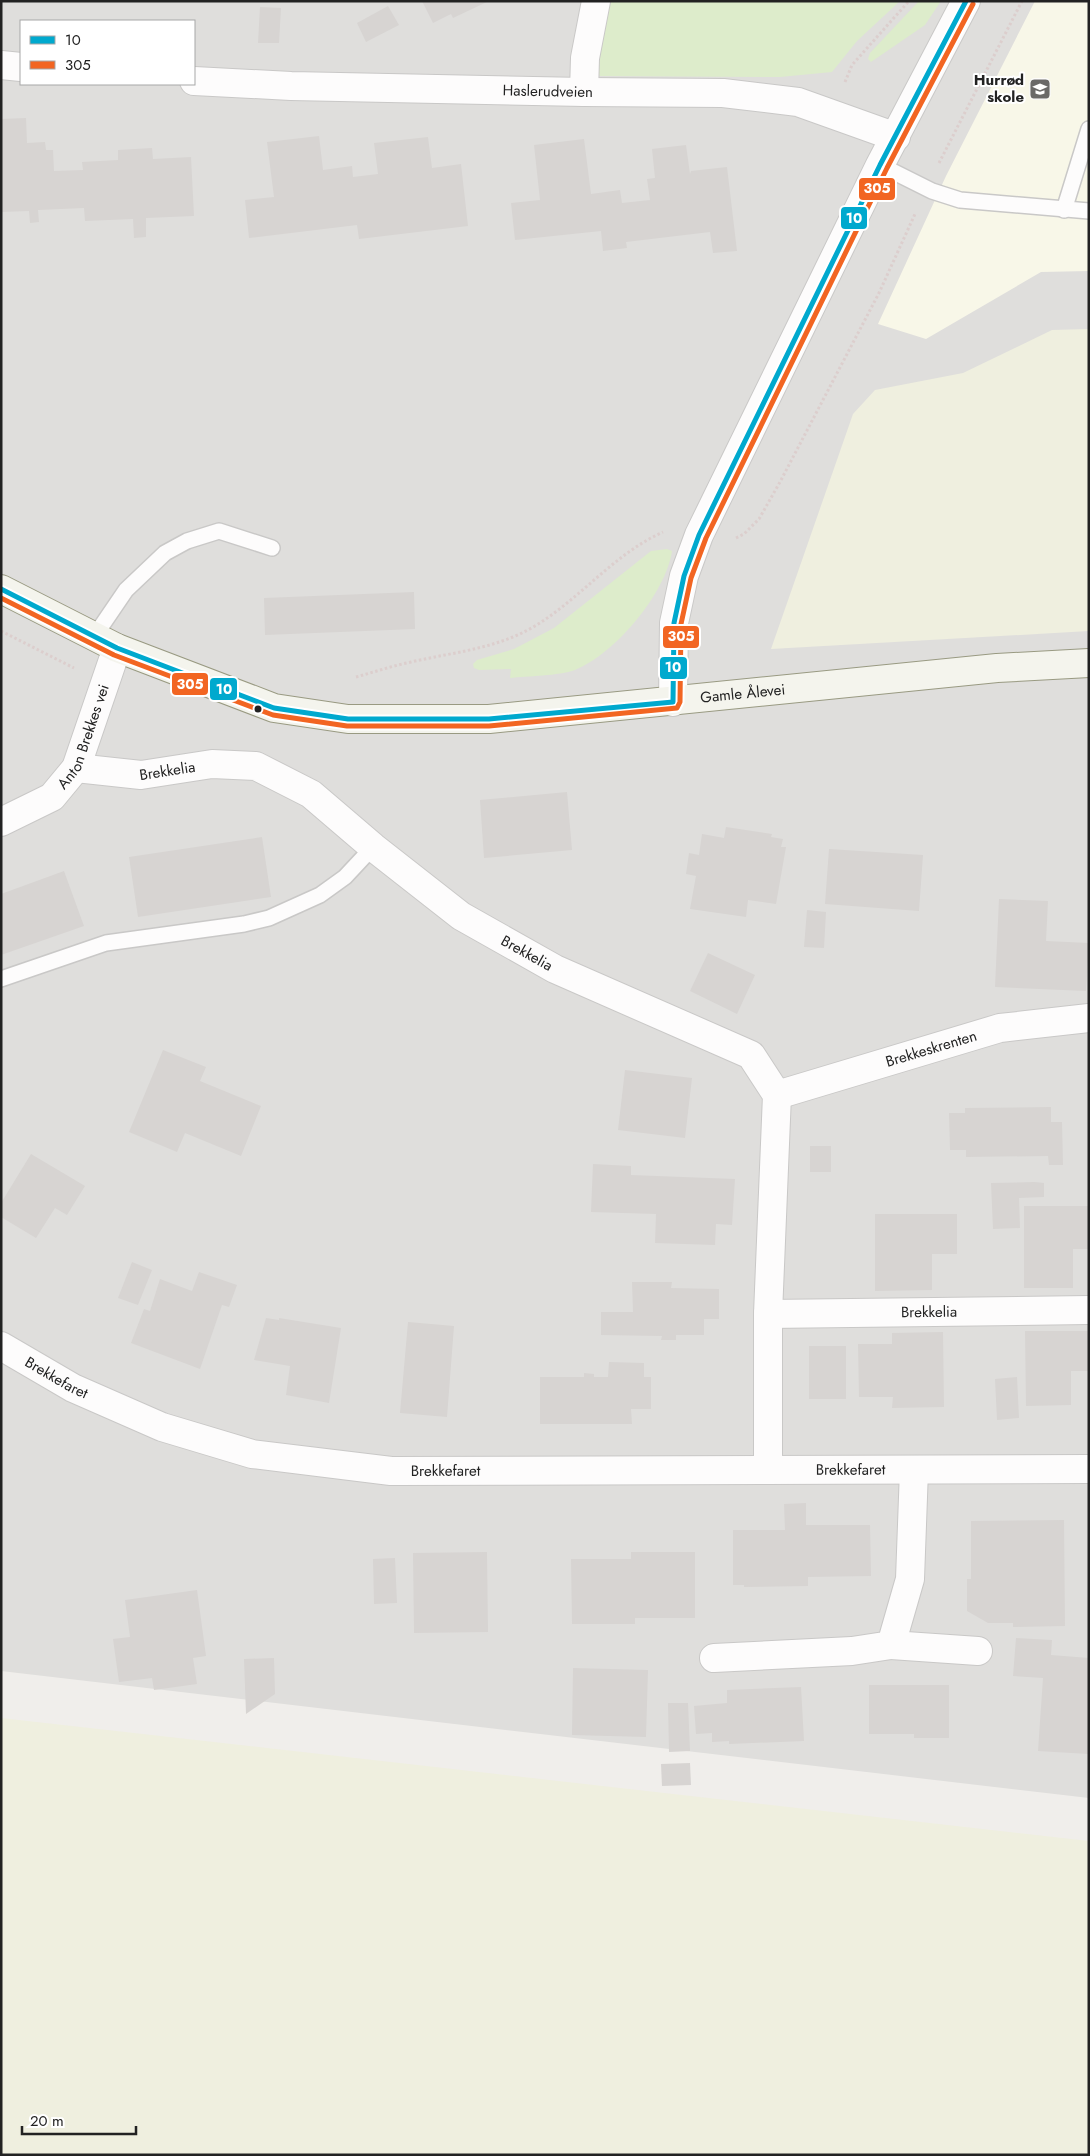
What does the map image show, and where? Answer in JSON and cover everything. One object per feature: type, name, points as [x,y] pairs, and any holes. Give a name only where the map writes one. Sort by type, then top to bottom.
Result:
[{"type":"main road","name":"Gamle Ålevei","points":[[1,589],[106,642],[274,708],[348,719],[489,719],[997,668],[1089,663]]},
{"type":"street","points":[[584,92],[585,58],[596,1]]},
{"type":"street","points":[[673,702],[674,623],[684,576],[699,535],[880,165],[966,1]]},
{"type":"street","points":[[1,65],[20,67]]},
{"type":"street","name":"Haslerudveien","points":[[195,81],[291,86],[723,93],[798,102],[896,137]]},
{"type":"street","name":"Anton Brekkes vei","points":[[1,822],[52,797],[76,768],[104,683],[106,642]]},
{"type":"street","name":"Brekkelia","points":[[76,768],[141,775],[212,764],[256,766],[311,794],[373,847],[461,916],[555,969],[751,1055],[776,1095]]},
{"type":"street","name":"Brekkeskrenten","points":[[776,1095],[1000,1028],[1089,1018]]},
{"type":"street","points":[[768,1468],[768,1314],[776,1095]]},
{"type":"street","name":"Brekkelia","points":[[768,1314],[1089,1310]]},
{"type":"street","name":"Brekkefaret","points":[[1,1346],[73,1388],[162,1427],[252,1454],[390,1471],[768,1468],[914,1470],[1089,1469]]},
{"type":"street","points":[[891,1645],[910,1579],[914,1470]]},
{"type":"street","points":[[714,1658],[852,1651],[891,1645],[978,1650]]},
{"type":"lane","points":[[1064,210],[1089,129]]},
{"type":"lane","points":[[880,165],[926,188],[960,200],[1089,211]]},
{"type":"lane","points":[[106,642],[126,590],[165,553],[187,541],[219,531],[272,548]]},
{"type":"lane","points":[[1,979],[106,943],[244,924],[269,918],[320,895],[344,877],[373,847]]},
{"type":"path","points":[[831,114],[852,65],[909,1]]},
{"type":"path","points":[[731,541],[744,534],[759,519],[776,490],[880,293],[926,188],[1022,1]]},
{"type":"path","points":[[356,677],[410,662],[478,650],[512,638],[543,620],[629,550],[671,528]]},
{"type":"path","points":[[1,631],[104,683]]},
{"type":"shaded area","points":[[1,1],[1089,1],[1089,1798],[1,1671]]},
{"type":"shaded area","name":"Hurrød skole","points":[[1035,1],[1089,1],[1089,271],[1041,272],[926,339],[878,324],[946,176]]},
{"type":"green space","points":[[612,1],[900,1],[857,41],[832,72],[780,77],[600,76],[593,71],[602,18]]},
{"type":"green space","points":[[919,1],[941,1],[925,25],[871,62],[868,59],[870,53]]},
{"type":"green space","points":[[1089,329],[1089,631],[771,649],[853,414],[875,390],[963,373],[1052,330]]},
{"type":"green space","points":[[667,549],[672,551],[668,568],[649,603],[622,636],[606,651],[590,662],[568,672],[510,678],[511,669],[479,670],[474,668],[473,664],[477,660],[514,649],[554,628],[651,551]]},
{"type":"green space","points":[[1,1718],[1089,1841],[1089,2155],[1,2155]]},
{"type":"building","points":[[422,1],[489,1],[453,18],[451,14],[433,23]]},
{"type":"building","points":[[388,6],[399,25],[366,42],[357,23]]},
{"type":"building","points":[[260,7],[281,8],[279,43],[258,43]]},
{"type":"building","points":[[26,118],[27,143],[45,142],[46,150],[53,150],[54,171],[83,170],[82,162],[118,160],[118,150],[152,148],[153,159],[191,157],[194,216],[146,218],[146,237],[134,238],[133,219],[85,221],[84,208],[38,210],[39,222],[30,223],[29,211],[1,212],[1,119]]},
{"type":"building","points":[[319,136],[323,170],[352,166],[353,177],[378,174],[374,143],[428,137],[432,168],[461,164],[468,226],[359,239],[357,225],[249,238],[245,200],[274,197],[267,142]]},
{"type":"building","points":[[584,139],[591,194],[620,190],[622,203],[650,200],[647,179],[655,178],[652,149],[686,145],[690,174],[691,171],[727,167],[737,251],[713,253],[710,232],[626,242],[627,248],[603,251],[601,231],[515,240],[511,203],[540,200],[534,145]]},
{"type":"building","points":[[414,592],[415,629],[265,635],[264,598]]},
{"type":"building","points":[[567,792],[572,850],[484,858],[480,800]]},
{"type":"building","points":[[726,827],[772,834],[771,837],[783,839],[781,847],[786,847],[776,904],[748,900],[746,917],[690,909],[696,876],[686,874],[689,853],[699,855],[702,834],[724,838]]},
{"type":"building","points":[[262,837],[271,897],[138,917],[129,857]]},
{"type":"building","points":[[829,849],[923,855],[919,911],[825,904]]},
{"type":"building","points":[[64,871],[84,926],[1,955],[1,894]]},
{"type":"building","points":[[999,899],[1048,901],[1046,941],[1089,943],[1086,991],[995,987]]},
{"type":"building","points":[[807,910],[826,912],[824,948],[804,947]]},
{"type":"building","points":[[708,953],[755,975],[737,1014],[690,991]]},
{"type":"building","points":[[163,1050],[206,1067],[200,1081],[261,1106],[241,1156],[185,1133],[177,1152],[129,1132]]},
{"type":"building","points":[[625,1070],[692,1078],[685,1138],[618,1130]]},
{"type":"building","points":[[1051,1107],[1051,1122],[1062,1122],[1063,1165],[1049,1165],[1048,1156],[966,1157],[966,1150],[950,1150],[949,1113],[965,1113],[965,1108]]},
{"type":"building","points":[[810,1146],[831,1146],[831,1172],[810,1172]]},
{"type":"building","points":[[31,1154],[85,1186],[67,1215],[55,1208],[36,1238],[1,1217],[1,1203]]},
{"type":"building","points":[[593,1164],[631,1166],[631,1175],[735,1179],[732,1225],[716,1224],[715,1245],[655,1243],[656,1214],[591,1212]]},
{"type":"building","points":[[991,1183],[1044,1183],[1044,1197],[1019,1198],[1020,1228],[993,1229]]},
{"type":"building","points":[[1024,1206],[1089,1206],[1089,1249],[1073,1249],[1073,1288],[1024,1288]]},
{"type":"building","points":[[875,1214],[957,1214],[957,1254],[932,1254],[932,1290],[875,1291]]},
{"type":"building","points":[[132,1262],[152,1270],[138,1305],[118,1298]]},
{"type":"building","points":[[199,1272],[237,1285],[229,1307],[222,1305],[200,1369],[131,1343],[144,1309],[150,1311],[160,1279],[192,1291]]},
{"type":"building","points":[[632,1282],[672,1282],[671,1288],[719,1289],[719,1319],[704,1319],[704,1335],[676,1335],[676,1340],[661,1340],[662,1336],[601,1335],[601,1312],[633,1312]]},
{"type":"building","points":[[266,1318],[279,1320],[279,1318],[341,1328],[329,1403],[286,1395],[290,1366],[254,1360]]},
{"type":"building","points":[[408,1322],[454,1326],[447,1417],[400,1413]]},
{"type":"building","points":[[1025,1331],[1089,1331],[1089,1371],[1071,1371],[1071,1405],[1026,1406]]},
{"type":"building","points":[[943,1332],[944,1407],[892,1408],[893,1397],[859,1397],[858,1344],[892,1344],[892,1333]]},
{"type":"building","points":[[809,1346],[846,1346],[846,1399],[809,1399]]},
{"type":"building","points":[[609,1362],[644,1363],[644,1377],[651,1377],[651,1409],[631,1409],[632,1424],[540,1424],[540,1377],[584,1377],[584,1373],[594,1374],[594,1377],[608,1377]]},
{"type":"building","points":[[1017,1377],[1019,1418],[997,1420],[995,1379]]},
{"type":"building","points":[[806,1503],[806,1525],[870,1525],[871,1576],[808,1577],[808,1586],[744,1587],[744,1585],[733,1585],[733,1530],[785,1530],[784,1504]]},
{"type":"building","points":[[1064,1520],[1065,1626],[1013,1627],[1013,1623],[988,1623],[967,1611],[967,1579],[971,1579],[971,1521]]},
{"type":"building","points":[[487,1552],[488,1632],[414,1633],[413,1553]]},
{"type":"building","points":[[631,1552],[695,1552],[695,1618],[635,1618],[635,1624],[572,1624],[571,1559],[631,1559]]},
{"type":"building","points":[[395,1558],[397,1603],[374,1604],[373,1559]]},
{"type":"building","points":[[197,1590],[206,1656],[193,1658],[197,1684],[154,1690],[152,1678],[119,1682],[113,1639],[130,1637],[125,1600]]},
{"type":"building","points":[[1016,1638],[1052,1640],[1051,1655],[1089,1658],[1089,1754],[1038,1751],[1043,1678],[1013,1676]]},
{"type":"building","points":[[274,1658],[275,1694],[246,1714],[244,1659]]},
{"type":"building","points":[[573,1668],[648,1670],[646,1737],[572,1735]]},
{"type":"building","points":[[869,1685],[949,1685],[949,1738],[914,1738],[914,1734],[869,1734]]},
{"type":"building","points":[[801,1687],[804,1741],[729,1744],[729,1741],[712,1742],[712,1733],[696,1734],[694,1706],[727,1703],[727,1690]]},
{"type":"building","points":[[668,1703],[688,1703],[690,1751],[669,1752]]},
{"type":"building","points":[[690,1763],[691,1785],[662,1786],[661,1764]]},
{"type":"transit line","name":"10","points":[[1,589],[117,648],[274,708],[348,719],[489,719],[673,702],[674,623],[684,576],[699,535],[880,165],[966,1]]},
{"type":"transit line","name":"305","points":[[1,598],[114,655],[273,715],[347,726],[489,726],[677,708],[680,702],[681,624],[691,578],[706,538],[887,168],[973,4]]},
{"type":"place","name":"Hurrød skole","points":[[1040,89]]}]
